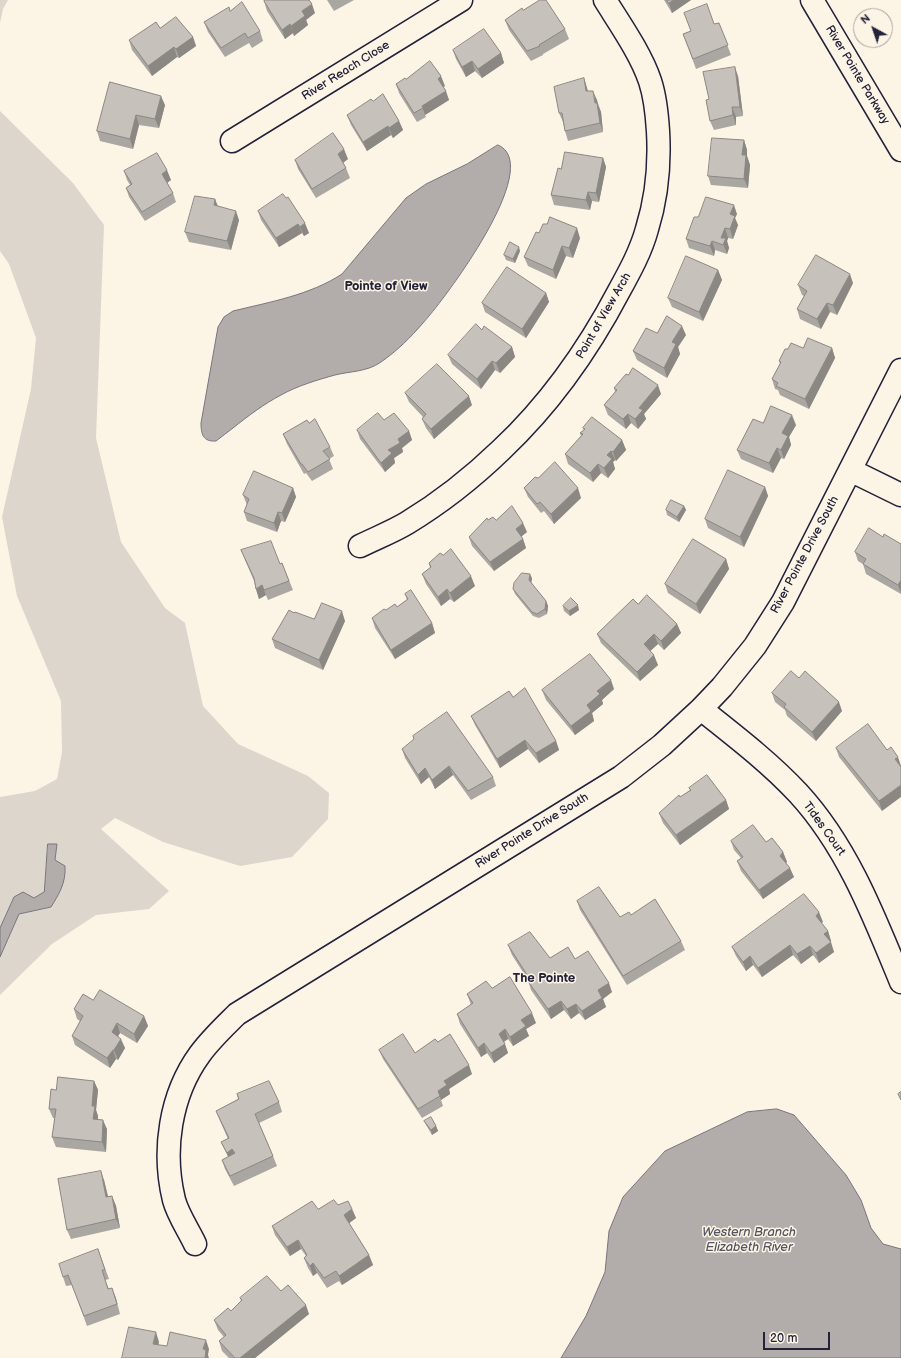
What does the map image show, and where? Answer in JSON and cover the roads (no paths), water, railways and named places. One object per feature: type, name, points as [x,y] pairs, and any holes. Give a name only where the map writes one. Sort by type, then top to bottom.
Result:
[{"type":"street","name":"River Reach Close","points":[[232,141],[461,0]]},
{"type":"street","name":"Point of View Arch","points":[[360,546],[406,524],[456,489],[507,445],[539,410],[574,367],[604,320],[637,258],[647,229],[656,192],[659,155],[657,118],[650,81],[626,33],[605,0]]},
{"type":"street","name":"River Pointe Parkway","points":[[812,0],[901,150]]},
{"type":"street","name":"River Pointe Drive South","points":[[195,1244],[174,1201],[168,1162],[169,1137],[175,1106],[186,1077],[199,1055],[214,1035],[237,1014],[621,777],[662,745],[701,709],[722,687],[754,646],[783,602],[901,370]]},
{"type":"street","points":[[850,470],[901,495]]},
{"type":"street","name":"Tides Court","points":[[701,709],[765,760],[799,794],[828,830],[848,862],[901,982]]},
{"type":"water","points":[[498,145],[509,157],[509,178],[501,204],[469,262],[434,310],[409,339],[381,362],[370,368],[328,377],[287,392],[262,406],[216,441],[206,439],[202,434],[201,423],[218,327],[224,317],[233,311],[303,293],[342,274],[406,198],[426,184],[467,164]]},
{"type":"water","points":[[48,844],[57,844],[55,860],[65,866],[64,878],[57,898],[51,907],[19,914],[0,957],[0,928],[14,897],[23,892],[34,898],[44,892]]},
{"type":"water","name":"Western Branch Elizabeth River","points":[[777,1109],[794,1115],[846,1175],[861,1200],[871,1228],[883,1244],[901,1249],[901,1358],[561,1358],[586,1316],[605,1272],[609,1231],[623,1197],[665,1151],[747,1112]]},
{"type":"district","name":"Pointe of View","points":[[386,287]]},
{"type":"district","name":"The Pointe","points":[[544,979]]}]
